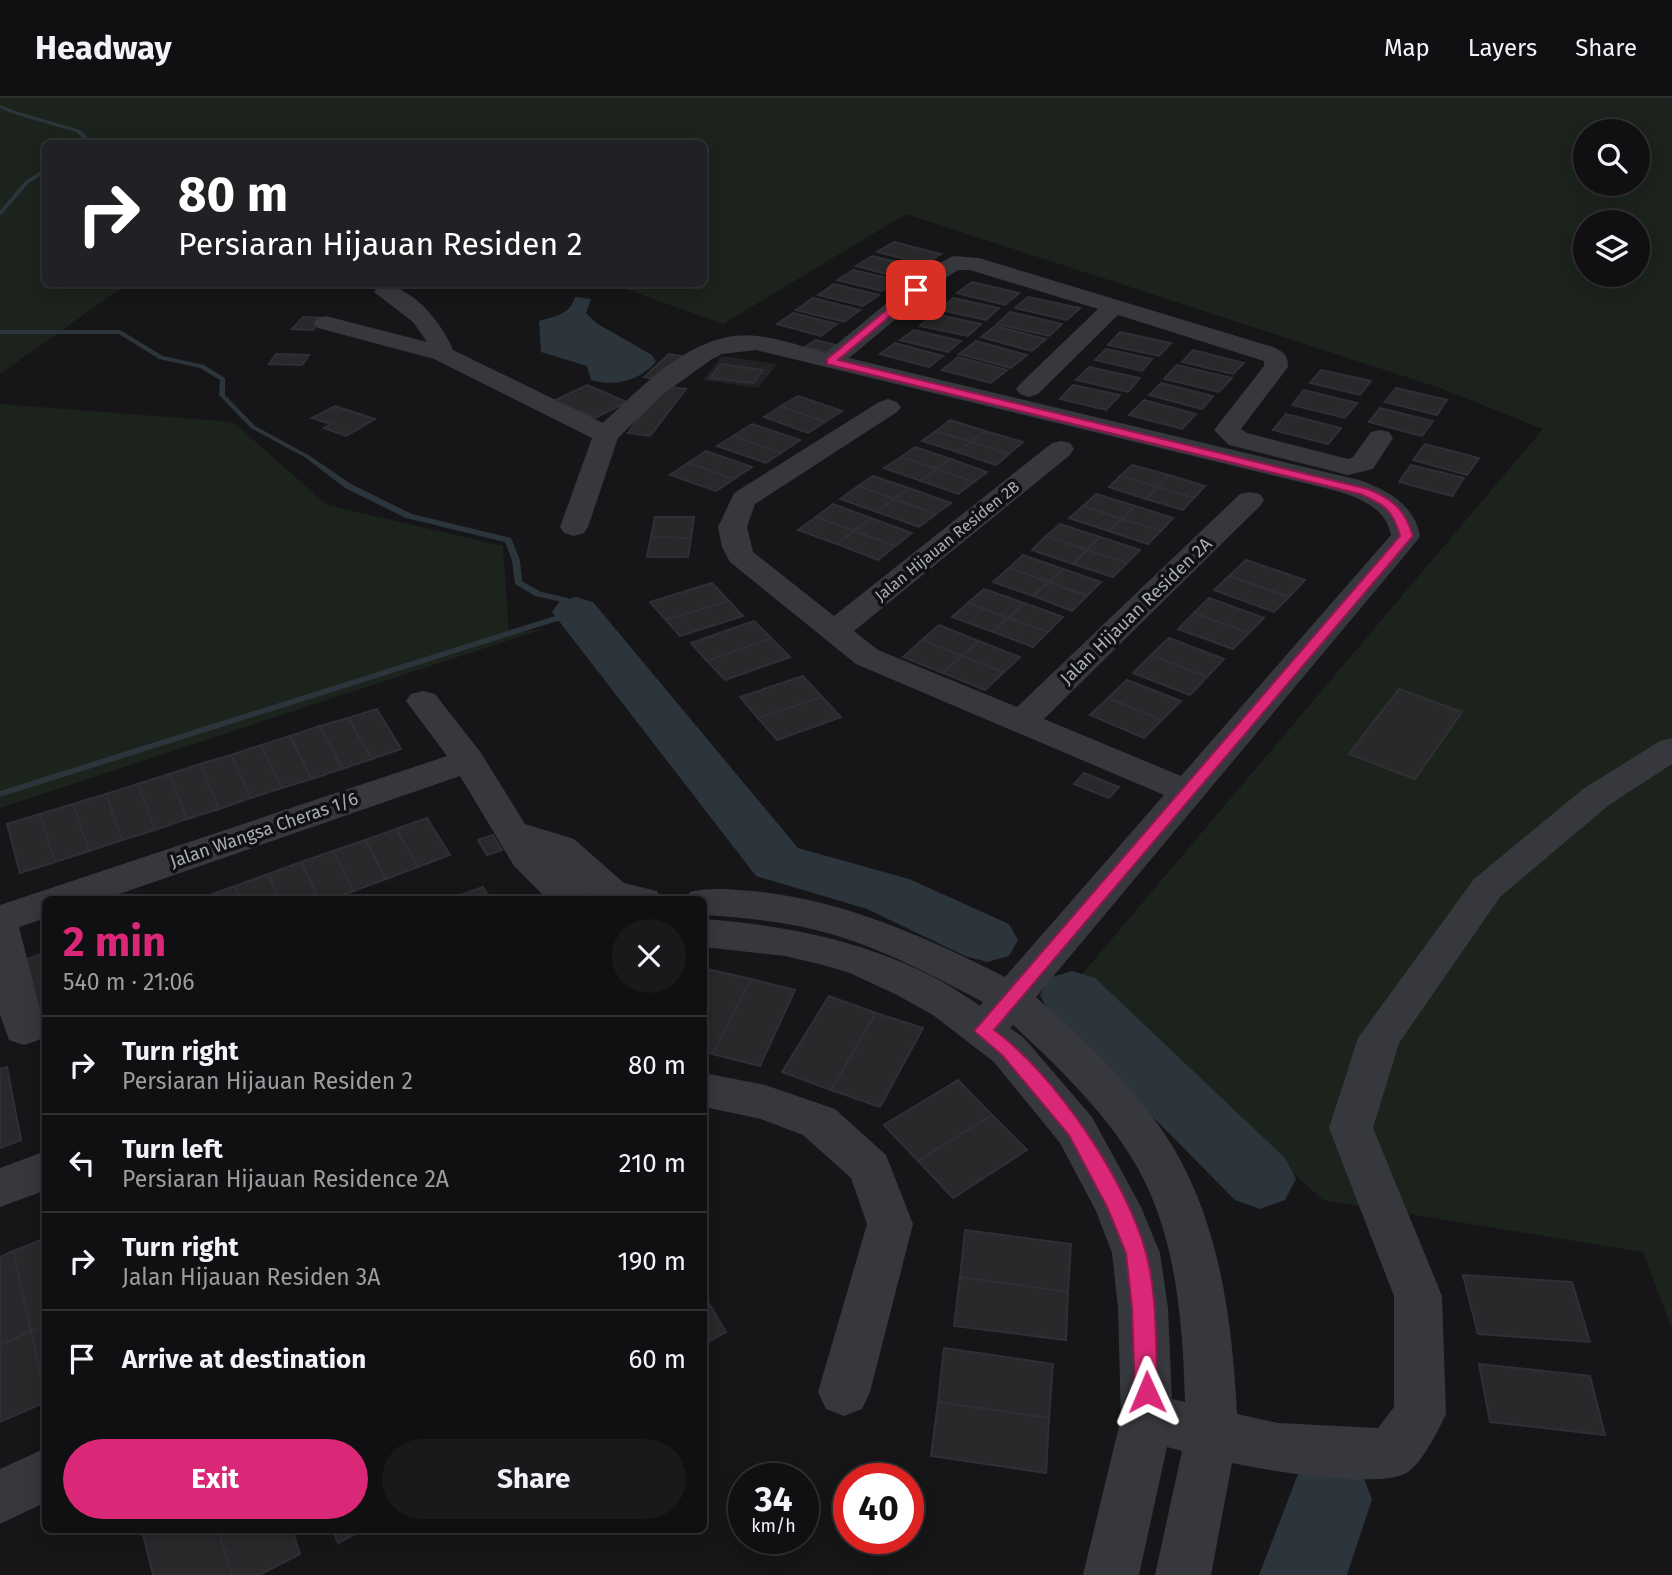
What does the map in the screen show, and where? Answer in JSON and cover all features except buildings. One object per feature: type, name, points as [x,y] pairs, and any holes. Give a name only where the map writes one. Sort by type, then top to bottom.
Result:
[{"type":"street","points":[[831,361],[936,274],[953,264],[971,263],[1276,358],[1276,367],[1227,430],[1238,439],[1348,467],[1363,463],[1380,438]]},
{"type":"street","points":[[386,292],[411,307],[434,329],[443,354]]},
{"type":"street","points":[[1029,389],[1114,306]]},
{"type":"street","points":[[326,323],[443,354],[492,376],[606,435]]},
{"type":"street","points":[[573,527],[606,435],[653,390],[703,354],[718,347],[756,343],[1364,491],[1384,500],[1404,527],[1186,791],[996,1014]]},
{"type":"street","points":[[888,407],[744,499],[732,519],[731,537],[740,556],[867,657],[1186,791]]},
{"type":"street","name":"Jalan Hijauan Residen 2B","points":[[833,632],[1061,449]]},
{"type":"street","name":"Jalan Hijauan Residen 2A","points":[[1021,722],[1250,500]]},
{"type":"street","points":[[423,701],[469,761],[527,857],[568,896]]},
{"type":"street","points":[[1147,1418],[1278,1448],[1390,1454],[1420,1414],[1418,1296],[1351,1128],[1379,1038],[1487,888],[1596,797],[1672,748]]},
{"type":"street","name":"Jalan Wangsa Cheras 1/6","points":[[71,896],[469,761]]},
{"type":"street","points":[[513,833],[561,848],[618,896]]},
{"type":"street","points":[[707,902],[761,905],[841,922],[936,960],[996,1014],[1009,1050],[1076,1130],[1118,1207],[1136,1253],[1143,1308],[1147,1418],[1126,1519],[1111,1575]]},
{"type":"street","points":[[0,919],[42,905]]},
{"type":"street","points":[[0,929],[24,1030]]},
{"type":"street","points":[[707,933],[785,942],[864,963],[948,1004],[996,1014],[1049,1032],[1114,1102],[1148,1145],[1173,1191],[1193,1252],[1209,1355],[1212,1431],[1183,1575]]},
{"type":"street","points":[[707,1091],[765,1102],[819,1122],[870,1168],[890,1224],[844,1392]]},
{"type":"street","points":[[0,1188],[42,1172]]},
{"type":"street","points":[[0,1497],[42,1476]]},
{"type":"shaded area","points":[[0,98],[1672,98],[1672,1329],[1643,1252],[1323,1200],[1078,979],[1543,429],[1440,388],[906,214],[723,324],[620,287],[707,287],[707,140],[42,140],[42,287],[123,287],[0,374]]},
{"type":"shaded area","points":[[575,297],[591,299],[586,313],[596,323],[652,355],[656,362],[634,378],[609,383],[591,380],[587,366],[541,352],[539,321],[566,311]]},
{"type":"shaded area","points":[[722,356],[777,364],[758,388],[703,380]]},
{"type":"shaded area","points":[[0,404],[233,422],[327,505],[503,546],[509,634],[546,628],[0,808]]},
{"type":"waterway","points":[[0,106],[78,131],[85,137],[82,140]]},
{"type":"waterway","points":[[0,214],[27,182],[42,172]]},
{"type":"waterway","points":[[0,332],[120,332],[161,358],[202,366],[223,379],[222,395],[253,427],[308,457],[348,486],[409,516],[508,540],[516,560],[518,582],[538,594],[565,600],[576,612],[0,794]]},
{"type":"waterway","points":[[576,612],[777,862],[888,894],[987,940]]},
{"type":"waterway","points":[[1072,995],[1260,1179]]},
{"type":"waterway","points":[[1303,1575],[1330,1499]]},
{"type":"route","points":[[916,290],[831,361],[1364,491],[1384,500],[1401,517],[1406,536],[983,1031],[1009,1050],[1076,1130],[1118,1207],[1136,1253],[1143,1308],[1147,1392]]}]
